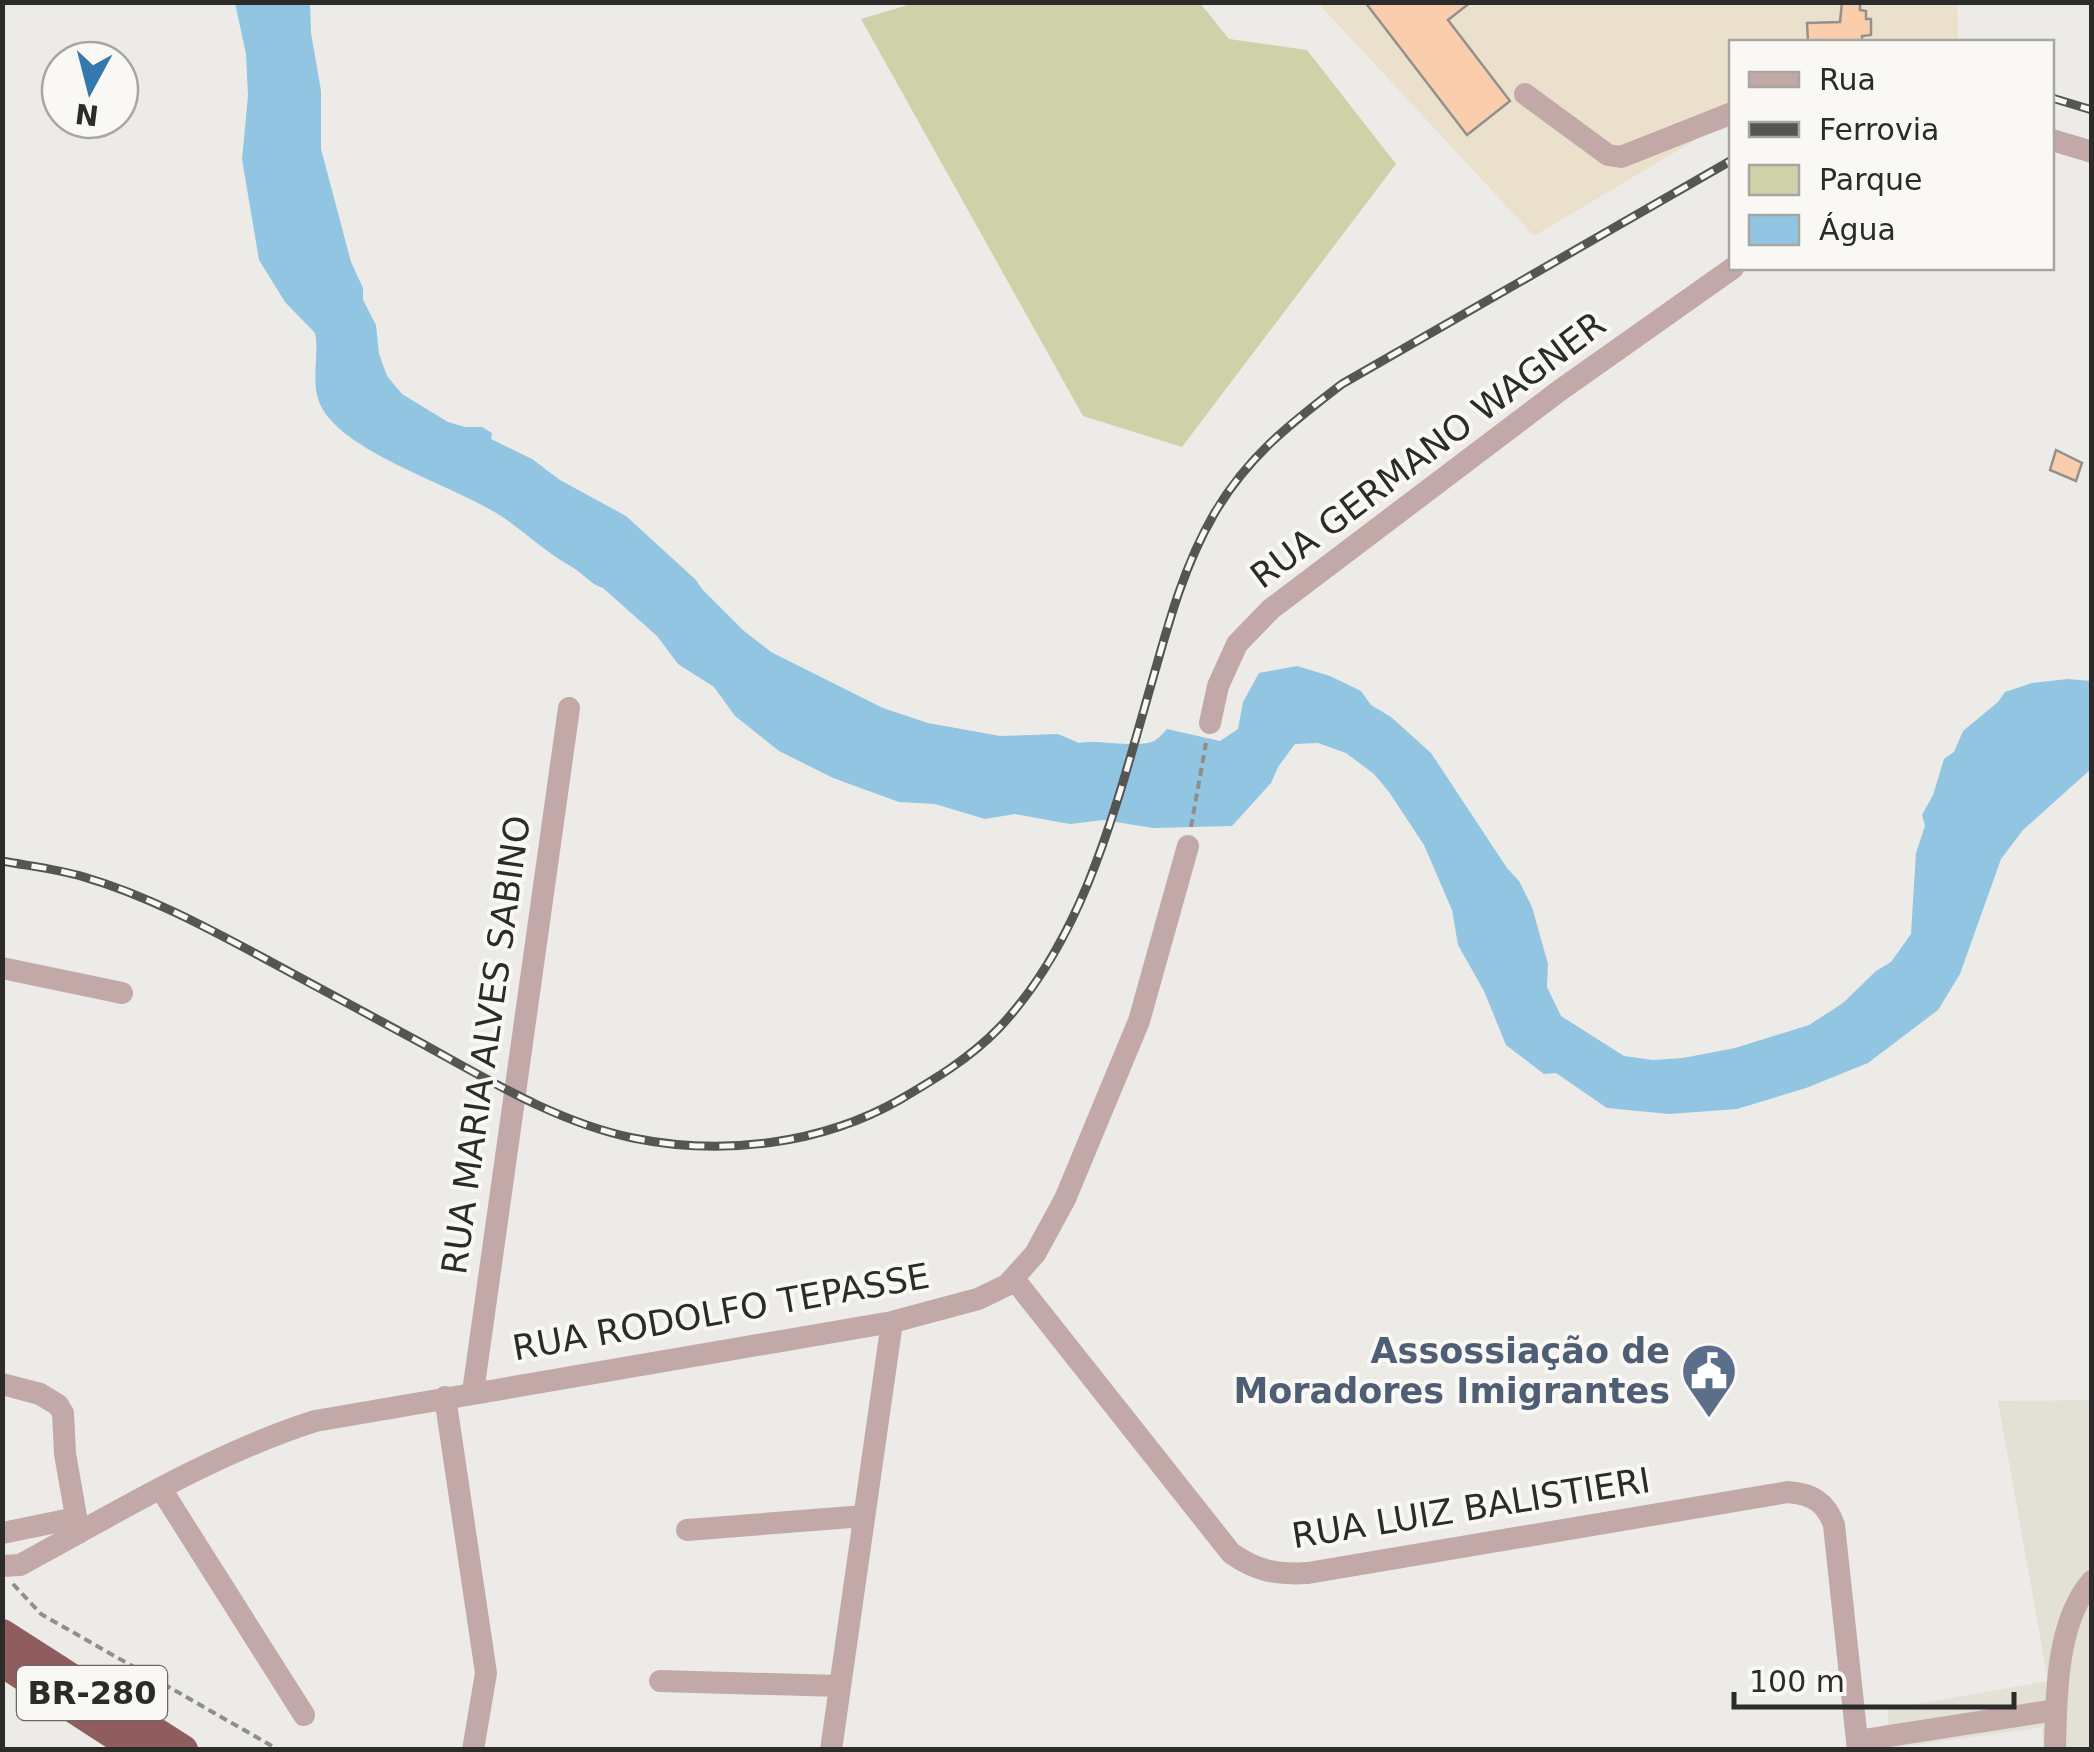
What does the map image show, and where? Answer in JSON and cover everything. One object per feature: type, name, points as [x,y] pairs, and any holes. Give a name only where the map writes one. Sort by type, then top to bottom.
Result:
[{"type":"highway","name":"BR-280","points":[[2,1634],[183,1750]]},
{"type":"highway","name":"BR-280","points":[[2,1662],[138,1750]]},
{"type":"street","points":[[1525,94],[1608,154],[1621,157],[1729,114]]},
{"type":"street","points":[[2054,141],[2092,152]]},
{"type":"street","name":"RUA GERMANO WAGNER","points":[[1210,723],[1218,686],[1237,644],[1272,608],[1559,391],[1731,270]]},
{"type":"street","name":"RUA MARIA ALVES SABINO","points":[[473,1392],[569,708]]},
{"type":"street","name":"RUA RODOLFO TEPASSE","points":[[7,1574],[78,1525],[276,1434],[315,1421],[892,1322],[978,1298],[1014,1279],[1035,1254],[1065,1199],[1139,1021],[1188,846]]},
{"type":"street","points":[[2,968],[122,994]]},
{"type":"street","name":"RUA LUIZ BALISTIERI","points":[[1014,1279],[1231,1553],[1249,1566],[1279,1575],[1308,1574],[1788,1492],[1805,1493],[1819,1500],[1829,1510],[1834,1525],[1858,1745]]},
{"type":"street","points":[[831,1750],[892,1322]]},
{"type":"street","points":[[2,1384],[40,1394],[63,1413],[65,1454],[78,1525],[2,1533]]},
{"type":"street","points":[[445,1397],[486,1673],[473,1750]]},
{"type":"street","points":[[161,1489],[304,1715]]},
{"type":"street","points":[[688,1530],[864,1516]]},
{"type":"street","points":[[2055,1750],[2068,1620],[2078,1596],[2092,1581]]},
{"type":"street","points":[[660,1681],[840,1686]]},
{"type":"street","points":[[1858,1745],[2056,1710]]},
{"type":"path","points":[[1188,846],[1210,723]]},
{"type":"path","points":[[7,1574],[40,1614],[279,1750]]},
{"type":"shaded area","points":[[1318,3],[1957,3],[1958,40],[1729,40],[1729,128],[1702,136],[1534,236]]},
{"type":"shaded area","points":[[2091,1400],[2091,1749],[2043,1749],[2042,1727],[1888,1749],[1888,1709],[2048,1681],[1998,1401]]},
{"type":"green space","points":[[918,2],[1200,3],[1229,39],[1307,50],[1396,164],[1182,447],[1083,416],[861,19]]},
{"type":"water","points":[[235,3],[310,3],[321,91],[321,149],[351,262],[376,325],[379,354],[387,376],[402,394],[448,422],[482,427],[492,433],[491,439],[626,516],[696,580],[744,631],[771,652],[883,708],[928,723],[1000,736],[1058,734],[1079,743],[1146,743],[1156,740],[1167,729],[1220,741],[1238,729],[1243,702],[1259,673],[1297,666],[1361,691],[1371,705],[1391,717],[1431,753],[1519,881],[1532,907],[1548,964],[1547,987],[1561,1016],[1624,1056],[1653,1060],[1683,1058],[1735,1048],[1809,1025],[1843,1003],[1891,962],[1911,934],[1916,853],[1925,826],[1922,815],[1944,759],[1954,752],[1963,731],[2005,692],[2032,683],[2091,681],[2091,769],[2023,830],[2001,859],[1960,974],[1938,1010],[1868,1063],[1806,1088],[1737,1109],[1669,1114],[1607,1108],[1556,1073],[1544,1074],[1506,1045],[1484,991],[1458,945],[1452,910],[1424,845],[1374,774],[1346,753],[1318,743],[1295,744],[1271,783],[1232,826],[1153,828],[1104,820],[1070,824],[1015,814],[985,819],[935,804],[899,802],[833,778],[779,751],[735,716],[714,687],[678,664],[657,636],[603,588],[504,518],[379,455],[335,425],[318,399],[315,333],[285,302],[259,260],[242,159],[248,96],[246,54]]},
{"type":"building","points":[[1365,2],[1471,2],[1448,20],[1510,101],[1467,135]]},
{"type":"building","points":[[1842,2],[1860,2],[1860,10],[1866,11],[1866,19],[1871,19],[1871,35],[1862,36],[1862,40],[1808,40],[1807,23],[1840,22]]},
{"type":"building","points":[[2056,450],[2082,463],[2076,481],[2050,470]]},
{"type":"railway","points":[[2054,99],[2092,110]]},
{"type":"railway","points":[[2,861],[74,874],[152,902],[525,1099],[605,1131],[667,1143],[736,1146],[805,1136],[870,1115],[939,1076],[987,1040],[1029,992],[1055,952],[1096,864],[1186,574],[1214,514],[1256,458],[1342,384],[1729,162]]},
{"type":"place","name":"Assossiação de Moradores Imigrantes","points":[[1709,1420]]}]
